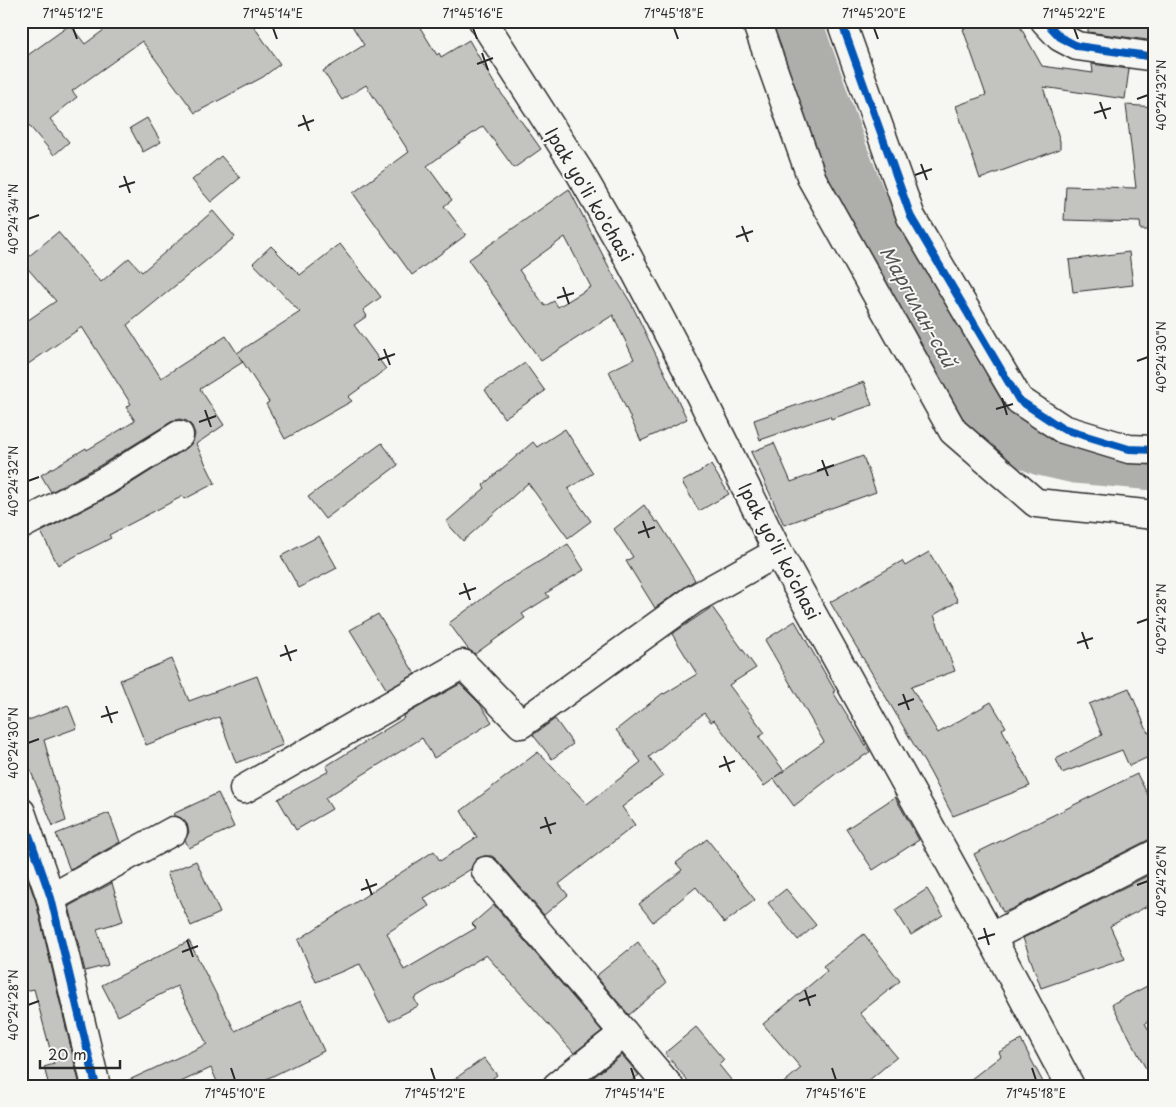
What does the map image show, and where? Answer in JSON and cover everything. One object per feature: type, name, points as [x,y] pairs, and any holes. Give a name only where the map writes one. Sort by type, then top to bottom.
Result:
[{"type":"main road","name":"Ipak yo'li ko'chasi","points":[[483,21],[579,171],[622,246],[690,375],[778,552],[991,937],[1070,1086]]},
{"type":"main road","points":[[756,21],[812,179],[953,431],[1036,503],[1155,515]]},
{"type":"main road","points":[[841,21],[911,217],[1019,400],[1063,429],[1129,449],[1155,450]]},
{"type":"main road","points":[[1045,21],[1060,37],[1077,46],[1155,58]]},
{"type":"main road","points":[[21,525],[107,480],[179,435]]},
{"type":"main road","points":[[244,789],[463,664],[521,724],[694,599],[778,552]]},
{"type":"main road","points":[[21,812],[51,898],[96,1086]]},
{"type":"main road","points":[[51,898],[173,831]]},
{"type":"main road","points":[[991,937],[1155,854]]},
{"type":"main road","points":[[486,871],[669,1086]]},
{"type":"main road","points":[[557,1086],[624,1033]]},
{"type":"building","points":[[116,21],[250,21],[280,64],[263,77],[195,113],[142,41],[72,91],[77,97],[50,119],[69,142],[54,155],[21,116],[21,60],[70,25],[85,44]]},
{"type":"building","points":[[349,21],[416,21],[437,55],[439,53],[441,57],[469,40],[494,83],[541,149],[514,168],[483,126],[427,166],[452,200],[444,206],[466,235],[412,275],[353,193],[409,152],[366,85],[342,100],[323,71],[364,45]]},
{"type":"building","points":[[985,21],[1017,21],[1042,66],[1093,73],[1092,64],[1129,69],[1125,99],[1043,87],[1060,141],[1060,149],[980,179],[956,106],[986,95],[963,29]]},
{"type":"building","points":[[1088,21],[1155,21],[1155,41],[1088,32]]},
{"type":"building","points":[[1126,105],[1155,107],[1155,230],[1141,230],[1140,222],[1064,220],[1066,186],[1136,188]]},
{"type":"building","points":[[147,118],[161,142],[143,152],[130,128]]},
{"type":"building","points":[[221,156],[240,178],[211,202],[192,180]]},
{"type":"building","points":[[569,189],[612,273],[631,303],[687,419],[641,441],[609,371],[634,359],[613,315],[541,361],[468,260]],"holes":[[[565,237],[591,287],[558,307],[554,301],[545,306],[519,270]]]},
{"type":"building","points":[[213,211],[235,237],[127,325],[161,378],[226,336],[243,362],[200,389],[224,425],[196,444],[215,483],[185,499],[183,496],[109,535],[111,538],[58,565],[41,532],[114,494],[187,448],[193,442],[195,434],[192,426],[187,421],[179,419],[171,422],[99,466],[51,492],[41,475],[135,421],[126,407],[131,404],[82,327],[21,369],[21,325],[56,301],[22,262],[58,232],[101,282],[129,258],[142,272]]},
{"type":"building","points":[[340,244],[381,297],[363,310],[367,316],[354,325],[386,369],[348,397],[352,401],[285,439],[266,404],[269,402],[237,353],[300,312],[253,263],[271,246],[300,275]]},
{"type":"building","points":[[1129,252],[1133,285],[1073,292],[1069,260]]},
{"type":"building","points":[[525,363],[545,391],[504,418],[485,390]]},
{"type":"building","points":[[864,382],[872,405],[831,419],[830,416],[760,440],[754,420]]},
{"type":"building","points":[[565,429],[593,473],[568,489],[591,521],[568,538],[528,483],[463,541],[446,522],[485,488],[483,485],[533,442],[537,447]]},
{"type":"building","points":[[382,443],[398,465],[325,519],[308,497]]},
{"type":"building","points":[[774,443],[791,482],[863,456],[876,492],[784,525],[751,452]]},
{"type":"building","points":[[711,465],[729,494],[699,511],[682,482]]},
{"type":"building","points":[[644,505],[656,522],[658,521],[695,580],[655,608],[626,561],[633,557],[614,529]]},
{"type":"building","points":[[319,536],[337,568],[299,588],[281,556]]},
{"type":"building","points":[[568,544],[584,570],[546,593],[549,597],[522,614],[525,618],[475,654],[468,649],[449,623],[504,583]]},
{"type":"building","points":[[929,552],[958,601],[934,615],[955,671],[911,687],[938,733],[991,702],[1006,727],[1002,729],[1030,786],[953,816],[930,772],[830,602],[902,561],[905,566]]},
{"type":"building","points":[[712,607],[756,668],[729,685],[765,733],[759,737],[784,771],[824,742],[765,640],[795,621],[835,691],[833,692],[870,752],[838,772],[794,806],[774,779],[764,786],[714,720],[711,722],[704,713],[649,757],[663,776],[622,807],[635,825],[559,884],[568,895],[544,915],[498,861],[492,856],[484,856],[476,859],[471,869],[424,898],[429,906],[387,933],[404,970],[476,928],[472,924],[494,905],[602,1031],[574,1053],[486,955],[414,998],[418,1006],[389,1021],[360,964],[316,982],[298,940],[434,851],[440,861],[477,837],[461,811],[538,752],[587,804],[641,762],[616,730],[663,693],[697,674],[672,634]]},
{"type":"building","points":[[378,614],[415,674],[387,690],[350,630]]},
{"type":"building","points":[[172,659],[189,701],[257,676],[283,745],[236,763],[219,717],[146,745],[120,680]]},
{"type":"building","points":[[460,684],[480,704],[492,722],[434,758],[422,738],[325,798],[332,809],[296,830],[278,799],[329,771],[326,766],[404,718],[403,716]]},
{"type":"building","points":[[1129,688],[1148,733],[1155,730],[1155,754],[1129,766],[1122,750],[1062,773],[1056,759],[1102,735],[1089,704]]},
{"type":"building","points":[[68,705],[77,728],[44,740],[66,821],[53,826],[21,747],[21,723]]},
{"type":"building","points":[[555,719],[573,744],[552,759],[533,735]]},
{"type":"building","points":[[1137,774],[1155,809],[1155,839],[1148,840],[1003,912],[974,854]]},
{"type":"building","points":[[218,793],[234,827],[189,848],[185,840],[189,832],[187,824],[173,814]]},
{"type":"building","points":[[895,797],[919,840],[873,870],[846,829]]},
{"type":"building","points":[[109,813],[120,842],[70,870],[56,834]]},
{"type":"building","points":[[707,839],[755,900],[724,923],[696,887],[653,922],[639,904],[682,870],[676,863]]},
{"type":"building","points":[[196,861],[220,913],[191,926],[167,873]]},
{"type":"building","points":[[21,868],[24,868],[36,902],[80,1086],[49,1086],[44,1067],[54,1064],[34,989],[21,992]]},
{"type":"building","points":[[1155,872],[1155,902],[1110,926],[1125,959],[1041,988],[1023,938]]},
{"type":"building","points":[[112,883],[123,921],[97,929],[108,965],[85,971],[69,906]]},
{"type":"building","points":[[786,889],[816,925],[798,940],[768,903]]},
{"type":"building","points":[[927,889],[943,915],[911,935],[895,910]]},
{"type":"building","points":[[864,934],[900,981],[860,1013],[897,1057],[862,1086],[780,1086],[801,1068],[763,1024],[827,971],[823,966]]},
{"type":"building","points":[[189,941],[235,1031],[301,1001],[324,1051],[252,1086],[219,1086],[211,1068],[172,1086],[116,1086],[207,1044],[177,986],[118,1016],[102,985]]},
{"type":"building","points":[[638,942],[666,983],[629,1015],[596,976]]},
{"type":"building","points":[[1155,982],[1155,1017],[1145,1023],[1155,1042],[1155,1065],[1146,1069],[1112,1004]]},
{"type":"building","points":[[696,1027],[724,1060],[719,1065],[736,1086],[692,1086],[665,1053]]},
{"type":"building","points":[[1021,1040],[1045,1086],[962,1086],[1001,1056],[999,1052]]},
{"type":"building","points":[[622,1055],[639,1075],[625,1086],[582,1086]]},
{"type":"building","points":[[484,1058],[497,1075],[482,1086],[445,1086]]},
{"type":"waterway","name":"Маргилан-сай","points":[[797,21],[862,201],[911,295],[964,386],[985,414],[1010,437],[1041,451],[1076,459],[1155,466]]},
{"type":"cycle path","points":[[841,21],[911,217],[1019,400],[1063,429],[1129,449],[1155,450]]},
{"type":"cycle path","points":[[1045,21],[1060,37],[1077,46],[1155,57]]},
{"type":"cycle path","points":[[21,812],[51,898],[96,1086]]}]
